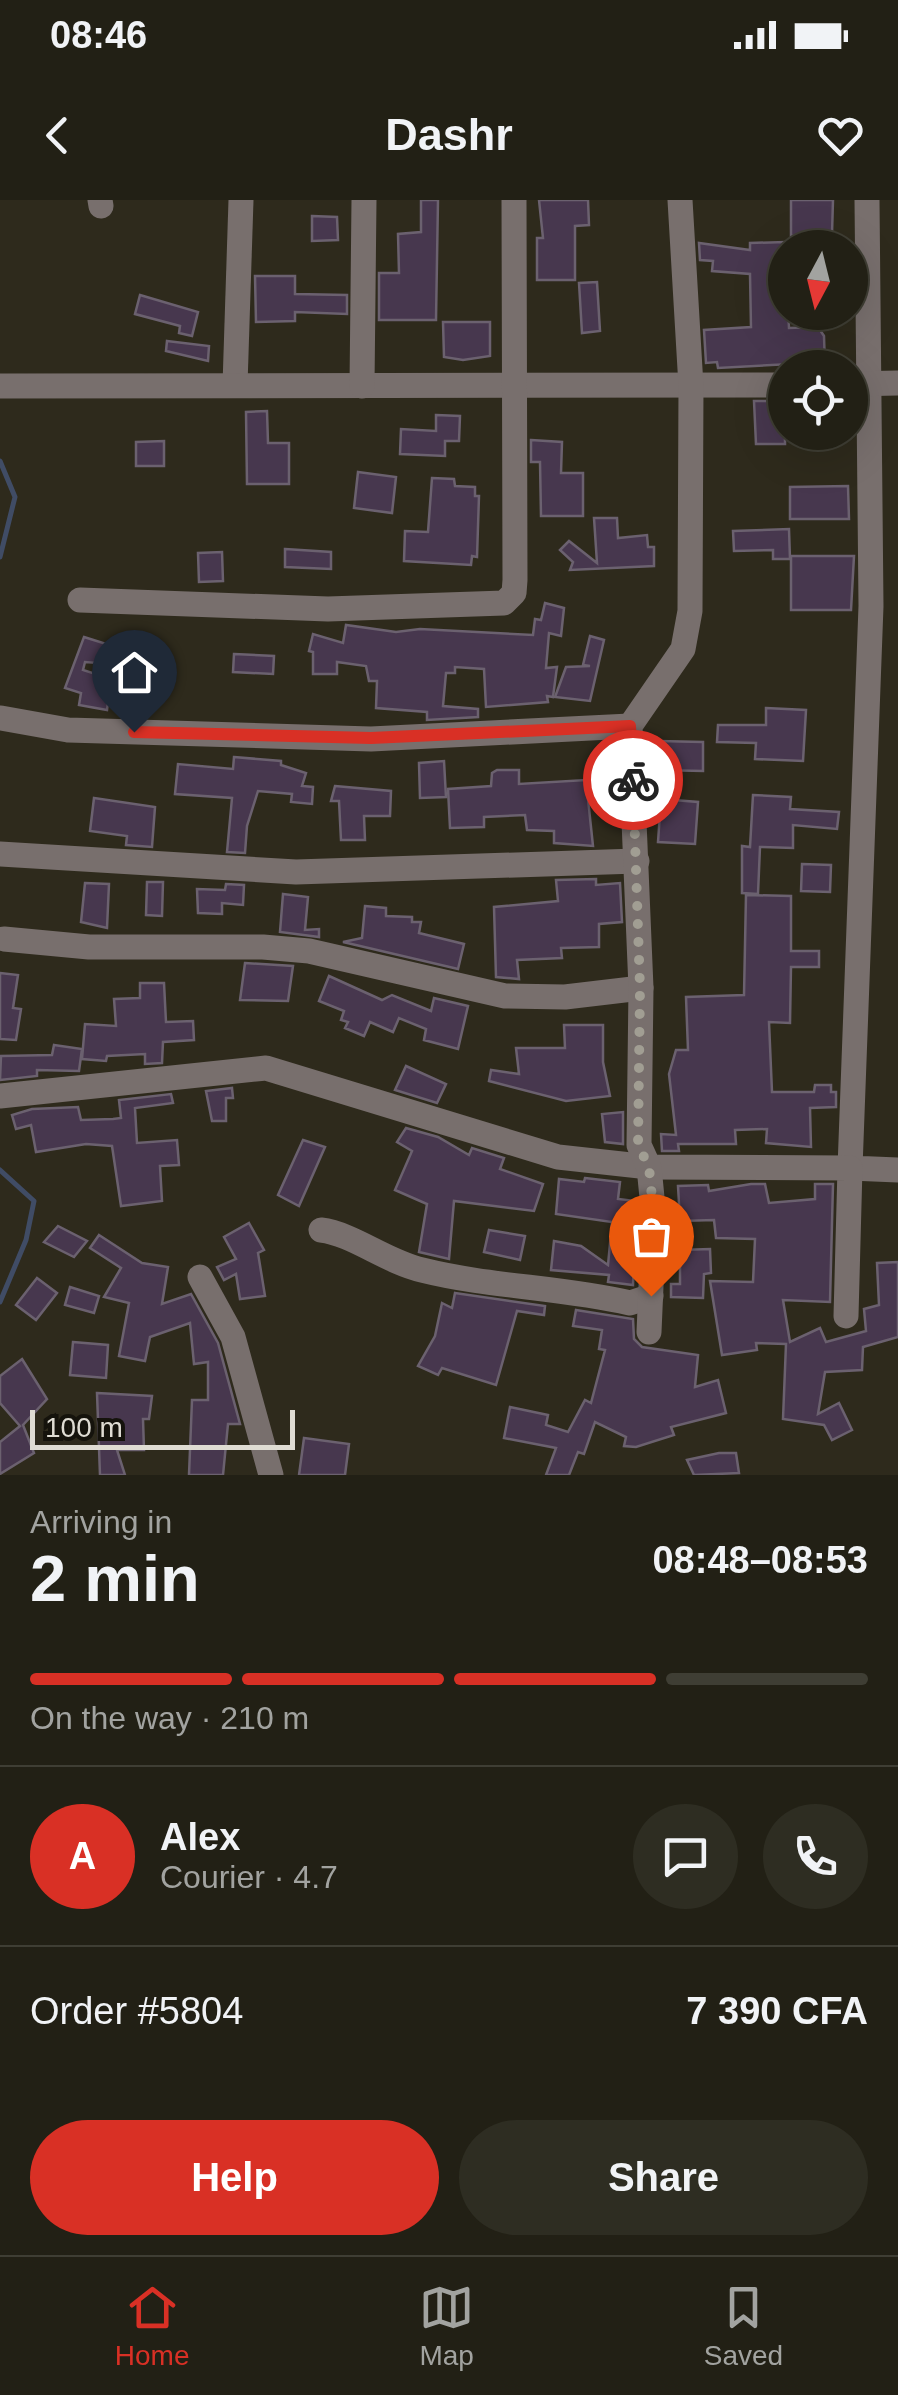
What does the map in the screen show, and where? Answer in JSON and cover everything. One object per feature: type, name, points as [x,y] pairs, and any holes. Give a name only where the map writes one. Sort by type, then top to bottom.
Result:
[{"type":"street","points":[[235,385],[241,200]]},
{"type":"street","points":[[362,386],[364,200]]},
{"type":"street","points":[[80,600],[328,608],[504,603],[514,593],[515,580],[514,200]]},
{"type":"street","points":[[650,1332],[654,1218],[649,1167],[638,1145],[640,988],[630,726],[683,649],[688,635],[691,386],[680,200]]},
{"type":"street","points":[[861,350],[868,200]]},
{"type":"street","points":[[868,384],[898,383]]},
{"type":"street","points":[[0,386],[768,385]]},
{"type":"street","points":[[846,1316],[871,606],[863,450]]},
{"type":"street","points":[[1,718],[68,730],[371,738],[630,726]]},
{"type":"street","points":[[4,854],[296,872],[637,861]]},
{"type":"street","points":[[4,939],[89,947],[263,947],[310,952],[474,993],[505,996],[565,997],[640,988]]},
{"type":"street","points":[[0,1096],[266,1068],[536,1152],[649,1167],[898,1170]]},
{"type":"street","points":[[321,1230],[344,1235],[383,1259],[444,1274],[630,1303],[651,1296]]},
{"type":"street","points":[[200,1277],[233,1337],[271,1475]]},
{"type":"building","points":[[421,200],[438,200],[436,320],[379,320],[379,273],[399,273],[398,234],[421,232]]},
{"type":"building","points":[[539,200],[588,200],[589,225],[575,226],[575,280],[537,280],[537,238],[543,238]]},
{"type":"building","points":[[791,200],[833,200],[832,230],[791,230]]},
{"type":"building","points":[[312,216],[337,217],[338,240],[312,241]]},
{"type":"building","points":[[768,242],[768,330],[820,330],[824,350],[768,350],[768,365],[718,368],[717,362],[706,363],[704,330],[751,327],[750,274],[712,271],[713,261],[700,260],[699,243],[750,250],[750,243]]},
{"type":"building","points":[[255,276],[295,276],[295,294],[347,295],[347,314],[295,312],[295,321],[256,322]]},
{"type":"building","points":[[597,282],[600,331],[582,333],[579,283]]},
{"type":"building","points":[[140,295],[198,312],[192,336],[179,333],[180,326],[135,314]]},
{"type":"building","points":[[443,322],[490,322],[490,356],[463,360],[444,357]]},
{"type":"building","points":[[167,341],[209,346],[208,361],[166,351]]},
{"type":"building","points":[[754,401],[768,401],[768,444],[756,444]]},
{"type":"building","points":[[267,411],[268,443],[289,443],[289,484],[247,484],[246,412]]},
{"type":"building","points":[[436,415],[460,416],[459,441],[445,441],[445,456],[400,454],[401,429],[436,431]]},
{"type":"building","points":[[531,440],[562,442],[561,473],[583,473],[583,516],[541,516],[540,462],[531,462]]},
{"type":"building","points":[[164,441],[164,466],[136,466],[136,442]]},
{"type":"building","points":[[358,472],[396,477],[392,513],[354,508]]},
{"type":"building","points":[[432,478],[454,479],[455,486],[475,487],[475,496],[479,496],[477,557],[472,556],[471,565],[404,561],[405,531],[428,532]]},
{"type":"building","points":[[848,486],[849,519],[790,519],[790,487]]},
{"type":"building","points":[[594,518],[617,518],[618,538],[647,535],[648,547],[654,547],[654,566],[570,570],[573,562],[560,550],[569,541],[597,563]]},
{"type":"building","points":[[789,529],[790,559],[773,559],[773,550],[734,551],[733,531]]},
{"type":"building","points":[[285,549],[331,552],[331,569],[285,567]]},
{"type":"building","points":[[222,552],[223,581],[199,582],[198,553]]},
{"type":"building","points":[[791,556],[854,556],[851,610],[791,610]]},
{"type":"building","points":[[545,603],[564,608],[561,636],[549,633],[546,668],[557,667],[553,697],[547,696],[548,702],[486,707],[484,669],[455,667],[455,673],[446,673],[443,706],[478,709],[478,717],[427,720],[427,712],[376,708],[377,681],[369,681],[366,666],[337,662],[337,674],[313,674],[313,652],[309,651],[313,634],[343,643],[346,625],[396,632],[420,629],[533,635],[535,619],[541,620]]},
{"type":"building","points":[[590,636],[604,640],[590,701],[555,697],[566,667],[590,666],[583,665]]},
{"type":"building","points":[[84,637],[116,647],[111,664],[85,662],[83,670],[111,679],[107,710],[79,705],[81,693],[65,688]]},
{"type":"building","points":[[234,654],[274,656],[273,674],[233,672]]},
{"type":"building","points":[[766,708],[806,710],[803,761],[755,759],[756,743],[717,742],[718,725],[766,725]]},
{"type":"building","points":[[658,741],[703,742],[703,771],[658,770]]},
{"type":"building","points":[[234,757],[281,761],[281,765],[306,773],[302,786],[313,787],[312,804],[291,802],[292,794],[258,791],[247,826],[245,853],[227,852],[232,798],[175,794],[178,764],[233,769]]},
{"type":"building","points":[[444,761],[446,797],[420,798],[419,763]]},
{"type":"building","points":[[519,770],[519,784],[586,780],[593,846],[554,843],[554,831],[527,830],[525,815],[484,817],[484,827],[450,828],[448,789],[491,786],[492,773]]},
{"type":"building","points":[[335,786],[391,791],[390,816],[364,816],[365,840],[341,840],[339,801],[331,801]]},
{"type":"building","points":[[753,795],[791,797],[790,809],[839,812],[837,829],[793,825],[793,848],[760,847],[758,894],[742,893],[742,846],[750,847]]},
{"type":"building","points":[[94,798],[155,807],[152,847],[126,845],[127,836],[90,831]]},
{"type":"building","points":[[661,799],[698,802],[695,844],[658,842]]},
{"type":"building","points":[[802,864],[831,865],[830,892],[801,891]]},
{"type":"building","points":[[596,879],[596,885],[620,883],[622,922],[599,924],[599,947],[561,948],[562,958],[517,960],[519,979],[496,977],[494,907],[558,901],[556,880]]},
{"type":"building","points":[[147,882],[163,882],[162,916],[146,915]]},
{"type":"building","points":[[85,883],[109,884],[107,928],[81,922]]},
{"type":"building","points":[[226,884],[244,885],[243,905],[222,903],[222,914],[198,913],[197,889],[225,890]]},
{"type":"building","points":[[283,894],[308,897],[305,930],[319,929],[319,937],[280,932]]},
{"type":"building","points":[[746,895],[791,896],[791,951],[819,951],[819,967],[791,967],[790,1023],[769,1022],[772,1092],[814,1092],[815,1085],[831,1085],[831,1092],[836,1092],[836,1107],[810,1108],[811,1147],[766,1143],[767,1129],[735,1130],[736,1144],[678,1144],[679,1151],[662,1151],[661,1134],[676,1135],[669,1074],[676,1050],[688,1050],[686,997],[744,995]]},
{"type":"building","points":[[365,906],[386,908],[386,916],[412,917],[412,922],[421,922],[419,933],[464,944],[458,969],[343,942],[362,938]]},
{"type":"building","points":[[245,963],[293,966],[288,1001],[240,1000]]},
{"type":"building","points":[[0,973],[18,975],[13,1008],[21,1009],[16,1040],[0,1039]]},
{"type":"building","points":[[329,976],[382,1000],[392,995],[431,1011],[434,998],[468,1006],[458,1049],[424,1040],[426,1029],[399,1018],[393,1032],[370,1022],[364,1036],[345,1028],[348,1022],[341,1020],[344,1011],[319,1001]]},
{"type":"building","points":[[140,983],[164,983],[166,1022],[193,1021],[194,1040],[163,1042],[162,1063],[145,1064],[145,1054],[107,1056],[106,1061],[82,1059],[85,1024],[116,1026],[114,999],[140,998]]},
{"type":"building","points":[[564,1025],[603,1025],[603,1062],[610,1096],[566,1101],[489,1081],[491,1070],[519,1074],[516,1048],[565,1048]]},
{"type":"building","points":[[54,1045],[82,1049],[79,1071],[37,1070],[37,1076],[0,1080],[1,1056],[52,1055]]},
{"type":"building","points":[[406,1066],[446,1084],[437,1103],[395,1090]]},
{"type":"building","points":[[232,1088],[233,1098],[226,1098],[226,1121],[212,1121],[206,1091]]},
{"type":"building","points":[[171,1094],[173,1103],[135,1108],[137,1143],[177,1140],[179,1165],[160,1166],[162,1201],[121,1206],[112,1146],[86,1144],[36,1152],[31,1125],[16,1129],[12,1115],[32,1109],[78,1107],[81,1120],[121,1118],[119,1100]]},
{"type":"building","points":[[623,1112],[623,1144],[605,1142],[602,1114]]},
{"type":"building","points":[[406,1128],[438,1137],[469,1155],[472,1148],[504,1158],[500,1169],[543,1184],[534,1211],[454,1201],[449,1259],[419,1252],[427,1204],[395,1190],[412,1151],[397,1142]]},
{"type":"building","points":[[303,1140],[325,1147],[299,1206],[278,1195]]},
{"type":"building","points":[[585,1178],[620,1182],[618,1199],[636,1201],[633,1285],[608,1282],[609,1275],[551,1270],[554,1241],[581,1246],[608,1265],[612,1222],[556,1214],[559,1179],[584,1182]]},
{"type":"building","points":[[765,1184],[769,1203],[815,1199],[815,1184],[833,1184],[830,1302],[783,1300],[790,1342],[820,1328],[826,1342],[866,1331],[864,1309],[879,1305],[877,1263],[898,1262],[898,1337],[863,1347],[862,1370],[825,1372],[818,1414],[839,1403],[852,1430],[832,1440],[824,1425],[783,1419],[786,1344],[756,1343],[757,1350],[722,1355],[710,1281],[753,1282],[755,1239],[716,1238],[714,1220],[680,1221],[678,1186],[708,1185],[709,1191]]},
{"type":"building","points":[[249,1223],[264,1250],[258,1253],[265,1296],[240,1299],[236,1274],[224,1280],[217,1267],[236,1259],[224,1237]]},
{"type":"building","points":[[58,1226],[87,1241],[74,1257],[44,1242]]},
{"type":"building","points":[[489,1230],[525,1236],[520,1260],[484,1252]]},
{"type":"building","points":[[99,1235],[142,1263],[168,1267],[162,1304],[191,1294],[218,1343],[240,1424],[228,1424],[223,1475],[189,1475],[192,1400],[208,1400],[208,1362],[194,1364],[190,1323],[150,1337],[145,1361],[119,1356],[129,1303],[104,1297],[121,1268],[90,1248]]},
{"type":"building","points":[[710,1249],[711,1273],[704,1274],[703,1298],[671,1297],[671,1284],[680,1284],[680,1250]]},
{"type":"building","points":[[37,1278],[57,1293],[36,1320],[16,1305]]},
{"type":"building","points":[[70,1287],[99,1296],[94,1313],[65,1305]]},
{"type":"building","points":[[455,1293],[545,1306],[544,1315],[517,1311],[496,1385],[442,1368],[438,1375],[418,1366],[435,1336],[442,1303],[452,1308]]},
{"type":"building","points":[[576,1310],[633,1319],[634,1339],[642,1347],[698,1355],[695,1387],[718,1380],[726,1413],[671,1427],[674,1435],[636,1447],[624,1446],[626,1437],[595,1422],[584,1454],[578,1452],[569,1475],[546,1475],[556,1448],[504,1438],[510,1407],[548,1415],[546,1425],[568,1432],[585,1400],[591,1403],[605,1350],[599,1349],[602,1330],[573,1326]]},
{"type":"building","points":[[73,1342],[108,1345],[106,1378],[70,1375]]},
{"type":"building","points":[[22,1359],[47,1399],[23,1425],[34,1453],[0,1474],[0,1442],[20,1426],[0,1403],[0,1376]]},
{"type":"building","points":[[97,1393],[152,1396],[149,1419],[143,1419],[144,1450],[117,1450],[125,1475],[100,1475]]},
{"type":"building","points":[[304,1438],[349,1444],[345,1475],[299,1475]]},
{"type":"building","points":[[736,1453],[739,1473],[694,1475],[687,1460]]},
{"type":"waterway","points":[[0,461],[15,497],[0,557]]},
{"type":"waterway","points":[[0,1170],[34,1201],[26,1240],[0,1302]]},
{"type":"way so far","points":[[633,780],[640,988],[638,1145],[649,1167],[654,1218],[651,1296]]},
{"type":"route","points":[[134,732],[371,738],[630,726],[633,780]]}]
